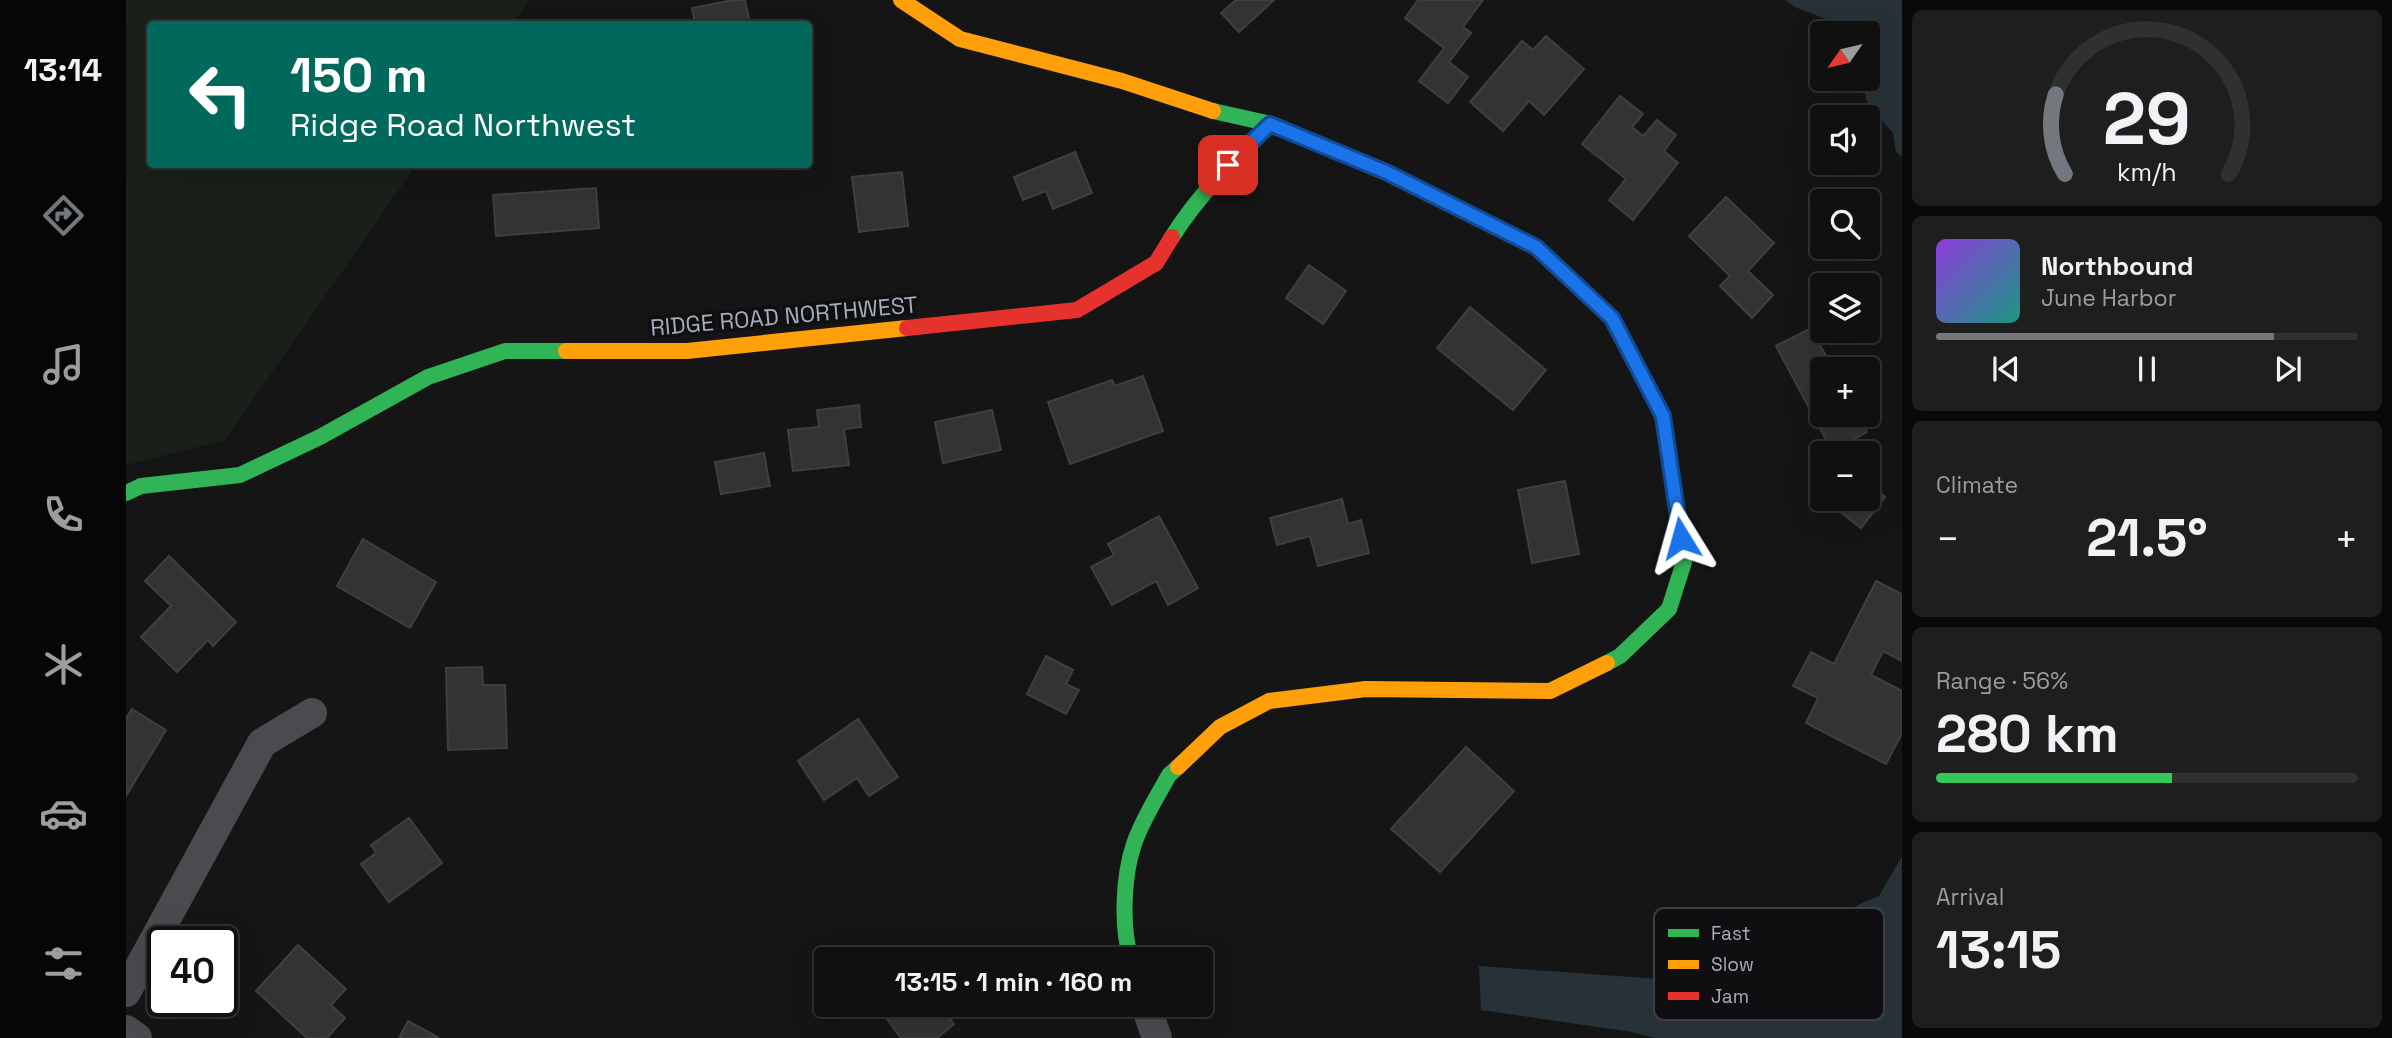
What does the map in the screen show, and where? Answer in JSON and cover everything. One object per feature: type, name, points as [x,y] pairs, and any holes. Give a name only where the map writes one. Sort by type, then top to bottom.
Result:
[{"type":"street","points":[[901,0],[960,40],[1122,81],[1213,111],[1270,124],[1386,172],[1536,247],[1612,318],[1663,416],[1684,562],[1670,609],[1620,656],[1550,691],[1366,689],[1269,701],[1220,727],[1170,775],[1135,841],[1129,861],[1125,922],[1127,947]]},
{"type":"street","name":"RIDGE ROAD NORTHWEST","points":[[126,493],[141,486],[240,475],[320,436],[428,377],[505,351],[687,351],[1077,310],[1156,263],[1183,220],[1228,165],[1270,124]]},
{"type":"street","points":[[126,992],[262,743],[312,713]]},
{"type":"street","points":[[1150,1017],[1157,1038]]},
{"type":"street","points":[[126,1030],[137,1038]]},
{"type":"shaded area","points":[[126,0],[530,0],[515,21],[147,21],[147,168],[414,168],[225,440],[126,465]]},
{"type":"shaded area","points":[[1785,0],[1902,0],[1902,157],[1896,152],[1893,133],[1880,118],[1880,105],[1869,105],[1864,91],[1880,91],[1880,21],[1828,21]]},
{"type":"shaded area","points":[[1902,856],[1902,1038],[1654,1038],[1632,1032],[1481,1010],[1479,966],[1654,979],[1654,1020],[1884,1020],[1884,908],[1853,908],[1879,896]]},
{"type":"building","points":[[745,0],[749,21],[694,21],[692,8]]},
{"type":"building","points":[[1236,0],[1274,0],[1239,32],[1221,13]]},
{"type":"building","points":[[1418,0],[1483,0],[1463,27],[1471,33],[1449,62],[1468,77],[1448,103],[1419,81],[1444,48],[1405,18]]},
{"type":"building","points":[[1546,36],[1584,69],[1544,115],[1529,101],[1503,131],[1470,102],[1522,41],[1533,50]]},
{"type":"building","points":[[1620,96],[1643,114],[1632,127],[1643,136],[1657,120],[1676,135],[1664,151],[1678,163],[1633,220],[1609,200],[1626,179],[1582,144]]},
{"type":"building","points":[[1075,152],[1092,193],[1053,209],[1046,191],[1023,200],[1014,177]]},
{"type":"building","points":[[902,172],[908,226],[859,232],[852,177]]},
{"type":"building","points":[[596,188],[599,228],[496,236],[493,195]]},
{"type":"building","points":[[1726,197],[1774,243],[1748,271],[1773,295],[1752,318],[1720,286],[1730,276],[1689,236]]},
{"type":"building","points":[[1309,265],[1346,291],[1323,324],[1286,298]]},
{"type":"building","points":[[1470,307],[1546,370],[1513,410],[1437,348]]},
{"type":"building","points":[[1810,329],[1810,343],[1819,343],[1827,357],[1810,357],[1810,410],[1776,346]]},
{"type":"building","points":[[1143,376],[1163,431],[1070,464],[1048,402],[1112,380],[1115,386]]},
{"type":"building","points":[[859,405],[861,427],[844,429],[849,465],[793,471],[788,430],[819,427],[817,410]]},
{"type":"building","points":[[992,410],[1001,450],[943,463],[935,422]]},
{"type":"building","points":[[1819,427],[1864,427],[1867,432],[1850,441],[1827,441]]},
{"type":"building","points":[[764,453],[770,486],[721,494],[715,462]]},
{"type":"building","points":[[1565,481],[1579,554],[1532,563],[1518,490]]},
{"type":"building","points":[[1342,499],[1348,524],[1361,520],[1369,553],[1318,566],[1310,536],[1277,545],[1270,518]]},
{"type":"building","points":[[1839,511],[1874,511],[1861,528]]},
{"type":"building","points":[[1159,516],[1198,588],[1168,605],[1156,581],[1112,605],[1091,567],[1114,555],[1108,544]]},
{"type":"building","points":[[363,539],[436,582],[410,628],[337,586]]},
{"type":"building","points":[[169,556],[236,622],[213,646],[208,640],[177,672],[141,637],[171,606],[145,581]]},
{"type":"building","points":[[1876,581],[1902,594],[1902,661],[1883,651],[1871,675],[1902,691],[1902,733],[1886,764],[1806,723],[1818,698],[1793,686],[1811,652],[1834,664]]},
{"type":"building","points":[[1046,656],[1073,670],[1066,684],[1079,690],[1066,714],[1027,694]]},
{"type":"building","points":[[482,667],[483,685],[505,685],[507,748],[448,750],[446,668]]},
{"type":"building","points":[[132,709],[166,730],[126,796],[126,719]]},
{"type":"building","points":[[858,719],[898,777],[869,796],[857,778],[824,800],[798,761]]},
{"type":"building","points":[[1466,747],[1514,791],[1440,872],[1391,829]]},
{"type":"building","points":[[409,818],[442,863],[389,902],[361,864],[376,853],[371,845]]},
{"type":"building","points":[[298,945],[346,989],[331,1005],[345,1018],[327,1038],[307,1038],[256,991]]},
{"type":"building","points":[[886,1017],[949,1017],[954,1024],[937,1038],[901,1038]]},
{"type":"building","points":[[408,1021],[439,1038],[399,1038]]},
{"type":"traffic: fast","points":[[1213,111],[1271,124],[1386,172],[1536,247],[1611,318],[1663,416],[1684,562],[1669,609],[1620,656],[1607,663]]},
{"type":"traffic: fast","points":[[1172,237],[1206,192],[1271,124]]},
{"type":"traffic: fast","points":[[126,493],[141,486],[240,475],[320,437],[428,377],[505,351],[566,351]]},
{"type":"traffic: fast","points":[[1128,947],[1125,917],[1130,857],[1150,809],[1169,775],[1178,767]]},
{"type":"traffic: slow","points":[[901,0],[960,39],[1122,81],[1213,111]]},
{"type":"traffic: slow","points":[[566,351],[687,351],[907,328]]},
{"type":"traffic: slow","points":[[1178,767],[1220,727],[1269,701],[1366,689],[1550,691],[1607,663]]},
{"type":"traffic: jam","points":[[907,328],[1077,310],[1156,263],[1172,237]]},
{"type":"route","points":[[1228,165],[1270,124],[1386,172],[1536,247],[1612,318],[1663,416],[1681,538]]}]
